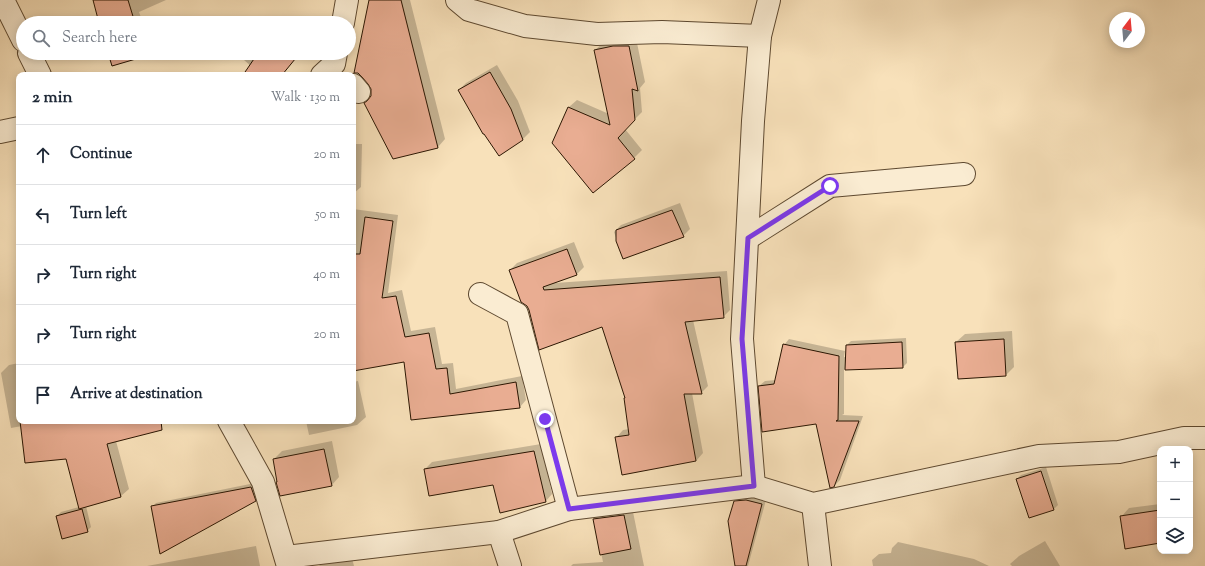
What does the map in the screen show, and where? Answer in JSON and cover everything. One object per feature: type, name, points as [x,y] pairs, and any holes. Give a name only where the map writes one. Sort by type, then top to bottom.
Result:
[{"type":"street","points":[[3,0],[16,26]]},
{"type":"street","points":[[344,16],[347,0]]},
{"type":"street","points":[[457,0],[469,10],[525,26],[597,34],[662,32],[760,36]]},
{"type":"street","points":[[754,486],[742,339],[753,121],[760,36],[769,0]]},
{"type":"street","points":[[32,60],[38,72]]},
{"type":"street","points":[[0,132],[16,129]]},
{"type":"street","points":[[748,238],[830,186],[964,174]]},
{"type":"street","points":[[480,294],[517,314],[569,509]]},
{"type":"street","points":[[231,424],[263,482],[287,561],[499,532],[569,509],[754,486],[812,504],[1039,456],[1119,452],[1184,438],[1205,438]]},
{"type":"street","points":[[812,504],[820,566]]},
{"type":"street","points":[[499,532],[510,566]]},
{"type":"building","points":[[93,0],[128,0],[133,16],[97,16]]},
{"type":"building","points":[[369,0],[401,0],[438,148],[393,159],[364,103],[371,96],[371,89],[358,73],[354,72]]},
{"type":"building","points":[[613,46],[629,46],[638,91],[632,89],[635,120],[618,138],[635,159],[593,193],[552,143],[568,107],[610,125],[594,50]]},
{"type":"building","points":[[110,60],[132,60],[112,66]]},
{"type":"building","points":[[253,60],[294,60],[284,72],[245,72]]},
{"type":"building","points":[[490,72],[511,109],[523,140],[499,156],[483,134],[458,90]]},
{"type":"building","points":[[672,210],[684,237],[623,259],[616,241],[616,230]]},
{"type":"building","points":[[365,217],[393,221],[382,298],[396,296],[405,337],[429,333],[436,369],[447,368],[450,394],[516,382],[520,408],[411,420],[404,362],[356,370],[356,254],[360,254]]},
{"type":"building","points":[[567,249],[577,275],[543,287],[544,290],[720,277],[724,318],[685,322],[702,394],[684,394],[696,461],[622,475],[615,437],[629,435],[625,398],[602,327],[539,350],[529,310],[527,306],[521,302],[509,270]]},
{"type":"building","points":[[1004,339],[1006,376],[958,379],[955,342]]},
{"type":"building","points":[[902,342],[903,368],[845,370],[846,345]]},
{"type":"building","points":[[783,344],[839,356],[838,420],[836,421],[859,421],[834,487],[830,488],[816,424],[762,432],[758,386],[774,384]]},
{"type":"building","points":[[20,424],[161,424],[162,430],[107,444],[121,497],[79,509],[66,459],[25,463]]},
{"type":"building","points":[[324,449],[332,486],[280,496],[276,482],[273,459]]},
{"type":"building","points":[[534,451],[546,502],[500,513],[493,485],[429,496],[424,469]]},
{"type":"building","points":[[1041,471],[1054,510],[1029,518],[1016,479]]},
{"type":"building","points":[[251,487],[256,501],[160,554],[151,506]]},
{"type":"building","points":[[746,500],[762,504],[746,566],[735,566],[728,521],[734,501]]},
{"type":"building","points":[[82,509],[88,532],[62,539],[56,516]]},
{"type":"building","points":[[1157,510],[1157,544],[1125,549],[1120,516]]},
{"type":"building","points":[[624,515],[631,549],[600,555],[593,519]]},
{"type":"route","points":[[545,419],[569,509],[754,486],[742,339],[748,238],[830,186]]}]
